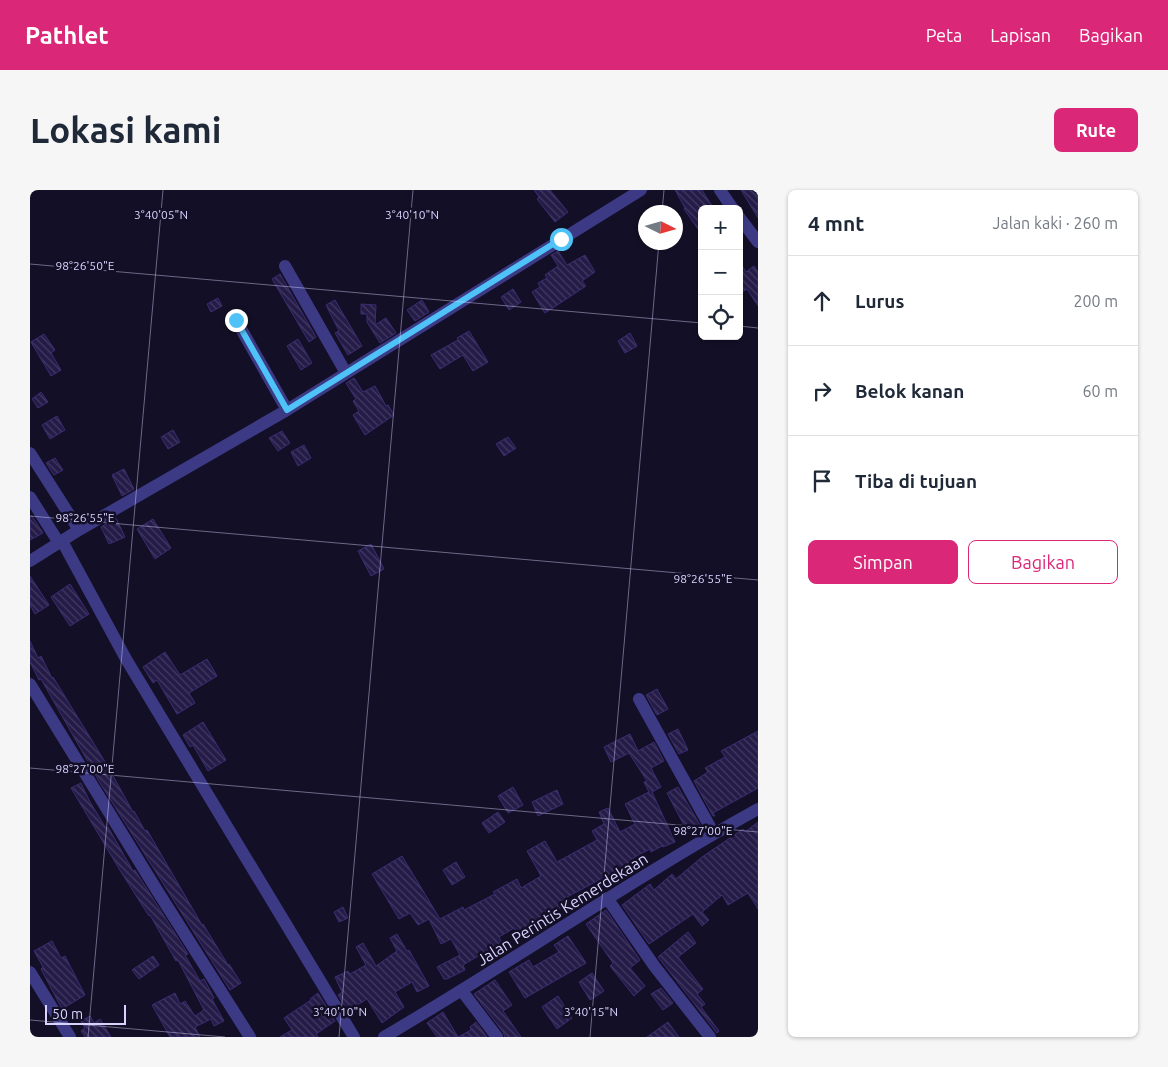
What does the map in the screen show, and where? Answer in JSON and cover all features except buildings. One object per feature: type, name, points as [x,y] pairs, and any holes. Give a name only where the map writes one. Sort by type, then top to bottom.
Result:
[{"type":"street","points":[[30,561],[79,530],[287,410],[640,190]]},
{"type":"street","points":[[720,190],[730,205]]},
{"type":"street","points":[[743,222],[758,242]]},
{"type":"street","points":[[285,266],[346,373]]},
{"type":"street","points":[[236,320],[287,410]]},
{"type":"street","points":[[30,453],[79,530]]},
{"type":"street","points":[[30,497],[60,542],[126,659],[354,1037]]},
{"type":"street","points":[[30,684],[250,1037]]},
{"type":"street","points":[[639,699],[714,834]]},
{"type":"street","name":"Jalan Perintis Kemerdekaan","points":[[384,1037],[462,991],[607,898],[758,809]]},
{"type":"street","points":[[607,898],[655,967],[710,1037]]},
{"type":"street","points":[[30,972],[70,1037]]},
{"type":"street","points":[[462,991],[497,1037]]},
{"type":"route","points":[[236,320],[287,410],[561,239]]}]
